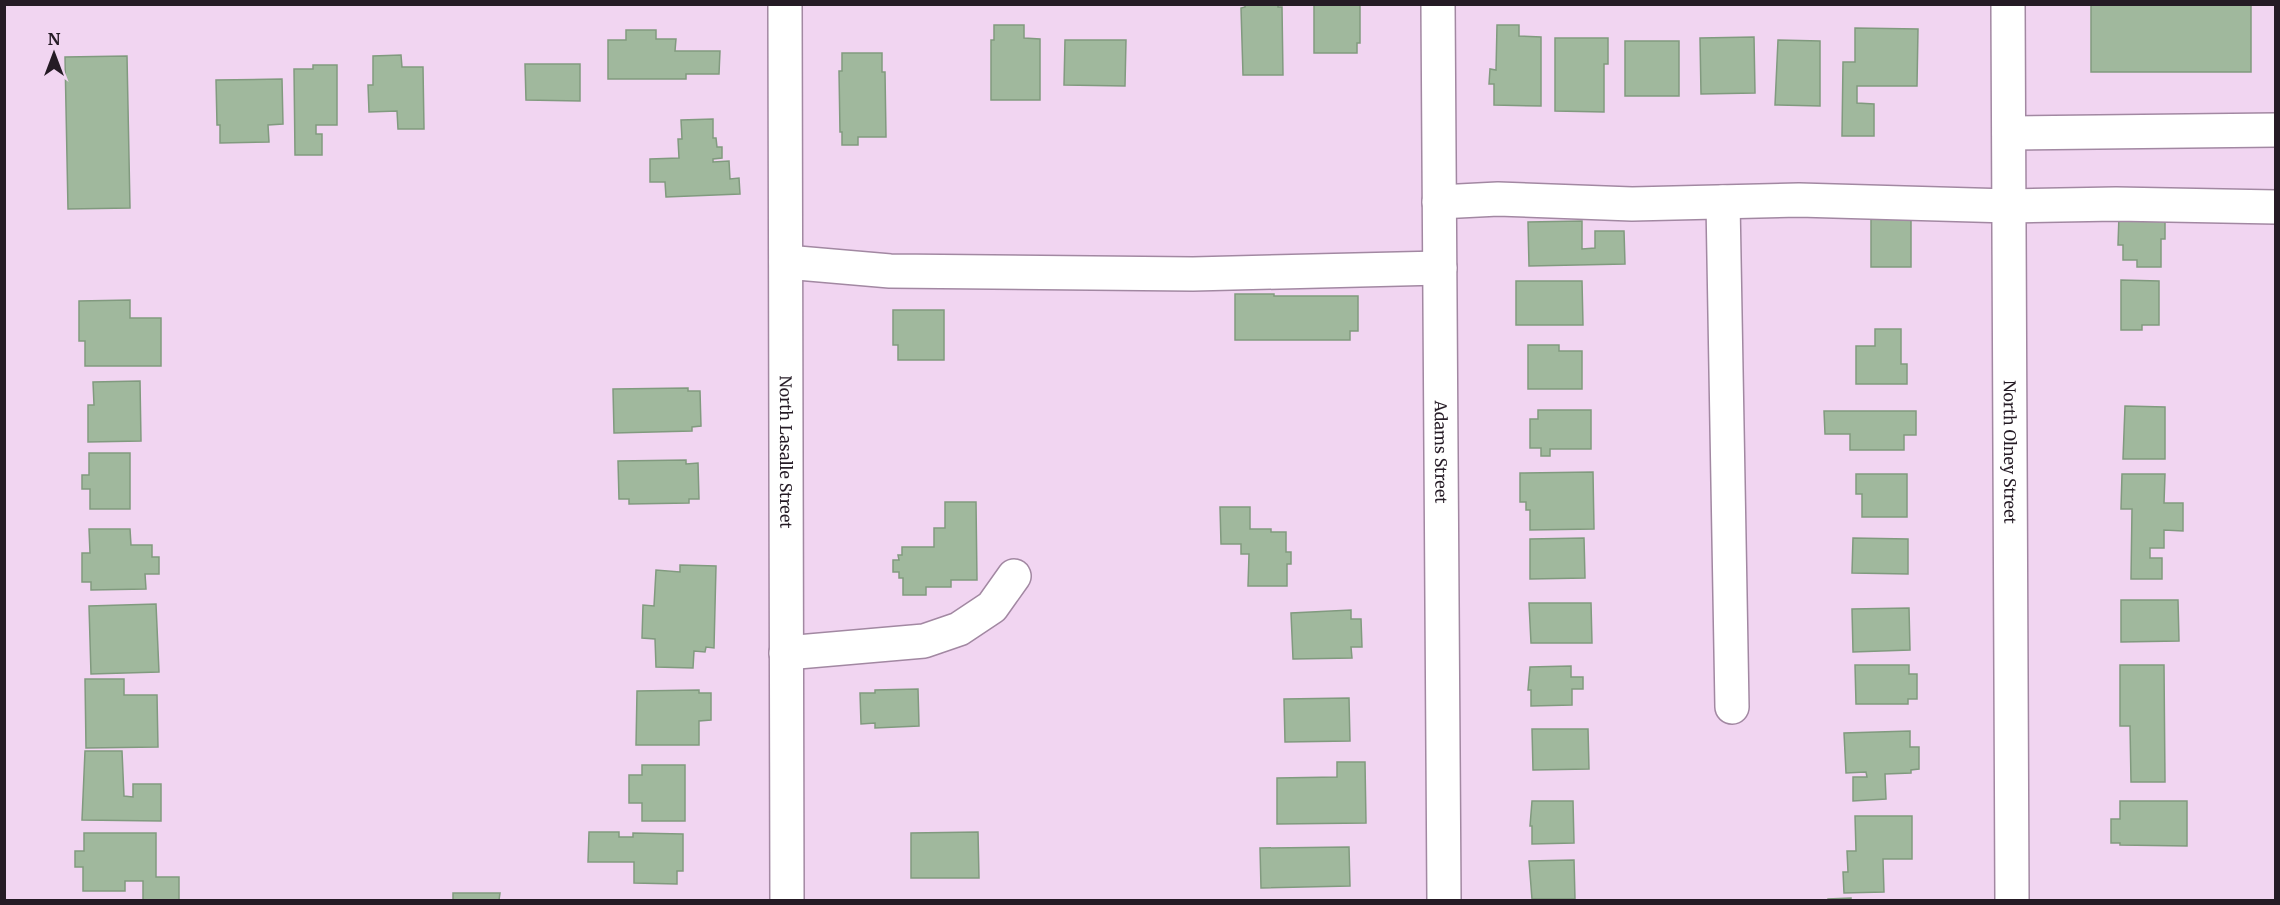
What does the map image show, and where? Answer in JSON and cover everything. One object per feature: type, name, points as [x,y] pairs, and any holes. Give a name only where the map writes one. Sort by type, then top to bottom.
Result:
[{"type":"street","name":"North Lasalle Street","points":[[785,4],[787,900]]},
{"type":"street","name":"Adams Street","points":[[1438,4],[1444,900]]},
{"type":"street","name":"North Olney Street","points":[[2008,4],[2012,900]]},
{"type":"street","points":[[2009,133],[2276,130]]},
{"type":"street","points":[[1439,202],[1498,199],[1632,204],[1799,200],[2009,206],[2116,204],[2276,207]]},
{"type":"street","points":[[1723,202],[1732,707]]},
{"type":"street","points":[[786,262],[890,271],[960,272],[1193,274],[1440,268]]},
{"type":"street","points":[[786,653],[924,641],[959,629],[992,607],[1014,576]]},
{"type":"building","points":[[1245,4],[1278,4],[1278,7],[1282,7],[1283,75],[1243,75],[1241,8],[1245,7]]},
{"type":"building","points":[[1314,4],[1360,4],[1360,43],[1357,43],[1357,53],[1314,53]]},
{"type":"building","points":[[2091,4],[2251,4],[2251,72],[2091,72]]},
{"type":"building","points":[[994,25],[1024,25],[1024,38],[1040,39],[1040,100],[991,100],[991,40],[994,40]]},
{"type":"building","points":[[1497,25],[1519,25],[1519,36],[1541,37],[1541,106],[1494,105],[1494,84],[1489,84],[1490,69],[1496,70]]},
{"type":"building","points":[[1855,28],[1918,29],[1917,86],[1857,86],[1857,103],[1874,104],[1874,136],[1842,136],[1843,62],[1855,62]]},
{"type":"building","points":[[626,30],[656,30],[656,39],[676,39],[675,51],[720,51],[719,74],[686,74],[686,79],[608,79],[608,40],[626,40]]},
{"type":"building","points":[[1754,37],[1755,93],[1701,94],[1700,38]]},
{"type":"building","points":[[1555,38],[1608,38],[1608,64],[1604,64],[1604,112],[1555,111]]},
{"type":"building","points":[[1065,40],[1126,40],[1125,86],[1064,85]]},
{"type":"building","points":[[1778,40],[1820,41],[1820,106],[1775,105]]},
{"type":"building","points":[[1625,41],[1679,41],[1679,96],[1625,96]]},
{"type":"building","points":[[842,53],[882,53],[882,72],[885,72],[886,137],[858,137],[858,145],[842,145],[839,71],[842,71]]},
{"type":"building","points":[[401,55],[402,67],[423,67],[424,129],[398,129],[397,111],[369,112],[368,85],[373,85],[373,56]]},
{"type":"building","points":[[127,56],[130,208],[68,209],[65,57]]},
{"type":"building","points":[[525,64],[580,64],[580,101],[526,100]]},
{"type":"building","points":[[313,65],[337,65],[337,125],[316,125],[316,134],[322,134],[322,155],[295,155],[294,69],[313,69]]},
{"type":"building","points":[[282,79],[283,124],[268,125],[269,142],[220,143],[220,125],[217,125],[216,80]]},
{"type":"building","points":[[713,119],[713,138],[716,138],[717,147],[722,147],[722,158],[713,159],[713,162],[729,161],[730,179],[739,178],[740,194],[666,197],[665,182],[650,182],[650,159],[679,158],[678,139],[682,139],[681,120]]},
{"type":"building","points":[[2119,215],[2165,215],[2165,239],[2161,239],[2161,267],[2137,267],[2137,260],[2123,260],[2123,245],[2118,245]]},
{"type":"building","points":[[1871,219],[1911,219],[1911,267],[1871,267]]},
{"type":"building","points":[[1582,221],[1582,249],[1595,248],[1595,231],[1624,231],[1625,264],[1529,266],[1528,222]]},
{"type":"building","points":[[2121,280],[2159,281],[2159,325],[2142,325],[2142,330],[2121,330]]},
{"type":"building","points":[[1516,281],[1582,281],[1583,325],[1516,325]]},
{"type":"building","points":[[1235,294],[1358,296],[1358,331],[1350,331],[1350,340],[1235,340]]},
{"type":"building","points":[[130,300],[130,318],[161,318],[161,366],[85,366],[85,341],[79,341],[79,301]]},
{"type":"building","points":[[893,310],[944,310],[944,360],[898,360],[898,345],[893,345]]},
{"type":"building","points":[[1875,329],[1901,329],[1901,364],[1907,364],[1907,384],[1856,384],[1856,346],[1875,346]]},
{"type":"building","points":[[1528,345],[1559,345],[1559,351],[1582,351],[1582,389],[1528,389]]},
{"type":"building","points":[[140,381],[141,441],[88,442],[88,405],[94,405],[93,382]]},
{"type":"building","points":[[688,388],[688,391],[700,391],[701,426],[692,427],[692,431],[614,433],[613,389]]},
{"type":"building","points":[[2125,406],[2165,407],[2165,459],[2123,459]]},
{"type":"building","points":[[1538,410],[1591,410],[1591,449],[1550,449],[1550,456],[1541,456],[1541,448],[1530,448],[1530,419],[1538,419]]},
{"type":"building","points":[[1824,411],[1916,411],[1916,435],[1904,435],[1904,450],[1850,450],[1850,434],[1825,434]]},
{"type":"building","points":[[89,453],[130,453],[130,509],[90,509],[90,489],[82,489],[82,475],[89,475]]},
{"type":"building","points":[[686,460],[686,464],[698,463],[699,499],[689,499],[689,503],[629,504],[629,499],[619,499],[618,461]]},
{"type":"building","points":[[1593,472],[1594,529],[1530,530],[1530,510],[1526,510],[1526,502],[1520,502],[1520,473]]},
{"type":"building","points":[[1856,474],[1907,474],[1907,517],[1862,517],[1862,494],[1856,494]]},
{"type":"building","points":[[2122,474],[2165,474],[2164,503],[2183,503],[2183,531],[2164,530],[2164,548],[2150,548],[2150,558],[2162,558],[2162,579],[2131,579],[2132,509],[2121,509]]},
{"type":"building","points":[[945,502],[976,502],[977,580],[951,580],[951,587],[926,587],[926,595],[903,595],[903,578],[899,578],[899,572],[893,572],[893,560],[899,560],[898,555],[902,555],[902,547],[934,547],[934,528],[945,528]]},
{"type":"building","points":[[1220,507],[1250,507],[1250,529],[1286,532],[1286,552],[1291,552],[1291,564],[1287,564],[1287,586],[1248,586],[1249,554],[1241,554],[1241,544],[1221,544]]},
{"type":"building","points":[[89,529],[130,529],[131,545],[152,545],[152,557],[159,557],[159,574],[145,574],[146,589],[91,590],[91,582],[82,582],[82,553],[90,553]]},
{"type":"building","points":[[1584,538],[1585,578],[1530,579],[1530,539]]},
{"type":"building","points":[[1853,538],[1908,539],[1908,574],[1852,573]]},
{"type":"building","points":[[680,565],[716,566],[714,648],[706,647],[705,652],[694,651],[693,668],[656,667],[655,639],[642,638],[643,605],[654,606],[656,570],[680,572]]},
{"type":"building","points":[[2121,600],[2178,600],[2179,641],[2121,642]]},
{"type":"building","points":[[1529,603],[1591,603],[1592,643],[1531,643]]},
{"type":"building","points":[[156,604],[159,672],[91,674],[89,606]]},
{"type":"building","points":[[1909,608],[1910,650],[1853,652],[1852,609]]},
{"type":"building","points":[[1351,610],[1351,619],[1361,619],[1362,647],[1351,647],[1352,658],[1293,659],[1291,613]]},
{"type":"building","points":[[1855,665],[1909,665],[1909,674],[1917,674],[1917,699],[1908,699],[1908,704],[1856,704]]},
{"type":"building","points":[[2120,665],[2164,665],[2165,782],[2131,782],[2130,726],[2120,726]]},
{"type":"building","points":[[1571,666],[1571,677],[1583,677],[1583,689],[1572,689],[1572,705],[1531,706],[1531,690],[1528,690],[1530,667]]},
{"type":"building","points":[[85,679],[124,679],[124,695],[157,695],[158,747],[86,748]]},
{"type":"building","points":[[918,689],[919,726],[875,728],[875,723],[861,724],[860,693],[875,693],[875,690]]},
{"type":"building","points":[[699,690],[699,693],[711,693],[711,720],[699,721],[699,745],[636,745],[637,691]]},
{"type":"building","points":[[1349,698],[1350,741],[1285,742],[1284,699]]},
{"type":"building","points":[[1532,729],[1588,729],[1589,769],[1533,770]]},
{"type":"building","points":[[1910,731],[1910,747],[1919,747],[1919,769],[1911,770],[1911,773],[1885,774],[1886,799],[1853,801],[1853,777],[1867,777],[1866,772],[1846,773],[1844,733]]},
{"type":"building","points":[[85,751],[122,751],[124,796],[133,797],[133,784],[161,784],[161,821],[82,820]]},
{"type":"building","points":[[1337,762],[1365,762],[1366,823],[1277,824],[1277,778],[1337,777]]},
{"type":"building","points":[[642,765],[685,765],[685,821],[642,821],[642,803],[629,803],[629,775],[642,775]]},
{"type":"building","points":[[1532,801],[1573,801],[1574,843],[1532,844],[1532,826],[1530,826]]},
{"type":"building","points":[[2120,801],[2187,801],[2187,846],[2111,843],[2111,819],[2120,819]]},
{"type":"building","points":[[1855,816],[1912,816],[1912,859],[1883,859],[1884,892],[1844,893],[1843,872],[1848,872],[1847,851],[1856,851]]},
{"type":"building","points":[[589,832],[619,832],[619,837],[633,837],[633,833],[683,834],[683,871],[677,871],[677,884],[634,883],[634,862],[588,862]]},
{"type":"building","points":[[978,832],[979,878],[911,878],[911,833]]},
{"type":"building","points":[[84,833],[156,833],[156,877],[179,877],[179,900],[143,900],[143,881],[125,881],[125,891],[83,891],[83,867],[75,867],[75,851],[84,851]]},
{"type":"building","points":[[1349,847],[1350,886],[1261,888],[1260,848]]},
{"type":"building","points":[[1574,860],[1575,899],[1532,899],[1529,861]]},
{"type":"building","points":[[453,893],[500,893],[499,900],[453,900]]},
{"type":"building","points":[[1851,898],[1851,900],[1828,900],[1828,899]]}]
